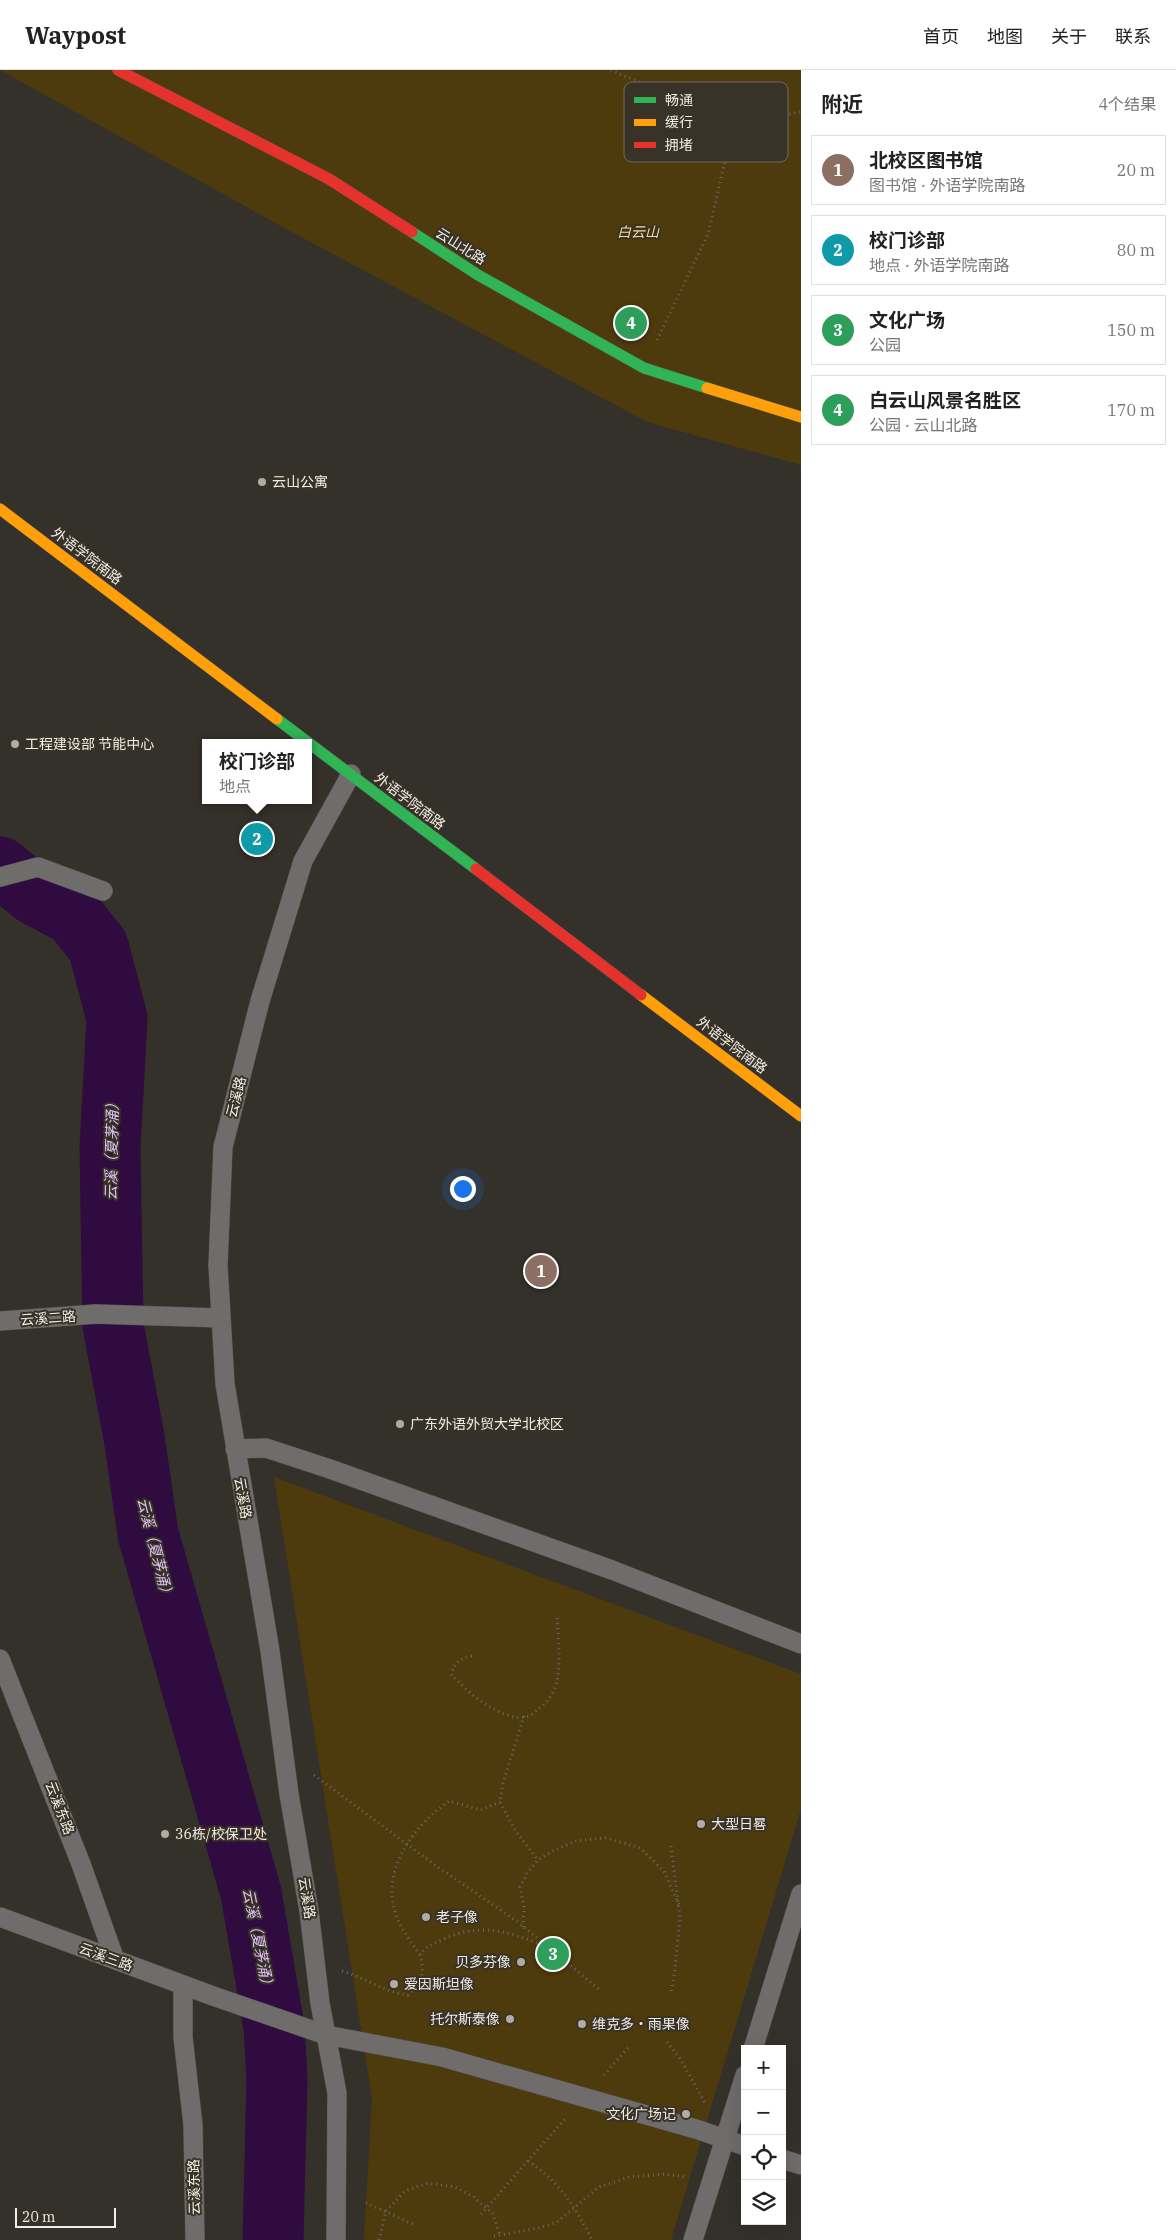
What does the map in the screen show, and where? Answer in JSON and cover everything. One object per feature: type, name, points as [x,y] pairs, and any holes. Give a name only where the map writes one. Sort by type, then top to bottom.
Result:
[{"type":"street","name":"云山北路","points":[[118,70],[329,179],[478,275],[644,368],[801,417]]},
{"type":"street","name":"外语学院南路","points":[[0,509],[305,739]]},
{"type":"street","name":"外语学院南路","points":[[312,745],[801,1116]]},
{"type":"lane","name":"云溪路","points":[[336,2240],[337,2093],[326,2035],[270,1652],[224,1384],[218,1266],[223,1147],[260,1002],[303,861],[351,774]]},
{"type":"lane","points":[[0,877],[38,867],[103,891]]},
{"type":"lane","name":"云溪二路","points":[[0,1321],[96,1314],[221,1318]]},
{"type":"lane","points":[[235,1449],[266,1448],[330,1469],[612,1570],[801,1644]]},
{"type":"lane","name":"云溪东路","points":[[0,1659],[81,1864],[115,1960]]},
{"type":"lane","points":[[754,2045],[801,1894]]},
{"type":"lane","name":"云溪三路","points":[[0,1917],[212,1996],[326,2035],[442,2057],[584,2097],[741,2145]]},
{"type":"lane","name":"云溪东路","points":[[183,1985],[183,2037],[193,2125],[195,2240]]},
{"type":"lane","points":[[693,2240],[741,2088]]},
{"type":"lane","points":[[786,2160],[801,2164]]},
{"type":"path","points":[[611,70],[639,82]]},
{"type":"path","points":[[788,114],[801,112]]},
{"type":"path","points":[[644,368],[708,234],[725,162]]},
{"type":"path","points":[[472,1656],[462,1658],[454,1665],[451,1674],[460,1684],[494,1710],[510,1715],[528,1716],[545,1705],[557,1683],[559,1662],[557,1616]]},
{"type":"path","points":[[524,1716],[503,1782],[500,1802],[516,1830],[538,1860]]},
{"type":"path","points":[[284,1753],[523,1927],[601,1991]]},
{"type":"path","points":[[316,1965],[335,1969],[356,1976],[378,1987],[408,1995],[419,1985],[424,1967],[420,1955],[402,1930],[393,1907],[392,1880],[400,1856],[415,1831],[437,1809],[448,1802],[481,1810],[500,1802]]},
{"type":"path","points":[[523,1927],[524,1907],[520,1887],[528,1872],[538,1860],[575,1841],[606,1838],[640,1848],[664,1871],[679,1905]]},
{"type":"path","points":[[670,1846],[679,1905],[678,1939],[671,1994]]},
{"type":"path","points":[[420,1955],[425,1948],[456,1933],[484,1928],[512,1933],[545,1946]]},
{"type":"path","points":[[667,2042],[681,2060],[725,2139]]},
{"type":"path","points":[[481,2214],[628,2048]]},
{"type":"path","points":[[528,2160],[547,2175],[574,2206],[592,2240]]},
{"type":"path","points":[[494,2236],[539,2228],[557,2222],[599,2187],[629,2177],[664,2174],[689,2178],[710,2186]]},
{"type":"path","points":[[379,2240],[386,2211],[406,2191],[428,2183],[455,2187],[474,2196],[493,2214],[500,2235]]},
{"type":"path","points":[[366,2203],[413,2224]]},
{"type":"path","points":[[507,2233],[510,2240]]},
{"type":"green space","name":"白云山","points":[[0,70],[801,70],[801,465],[647,422],[277,224]]},
{"type":"green space","points":[[274,1477],[801,1674],[801,1809],[671,2240],[364,2240],[372,2098]]},
{"type":"waterway","name":"云溪（夏茅涌）","points":[[0,867],[35,895],[73,915],[98,946],[117,1018],[110,1148],[113,1325],[134,1437],[148,1534],[251,1893],[274,2027],[277,2080],[273,2240]]},
{"type":"traffic: fast","points":[[412,232],[478,275],[644,368],[707,388]]},
{"type":"traffic: fast","points":[[277,719],[304,739]]},
{"type":"traffic: fast","points":[[312,745],[476,869]]},
{"type":"traffic: slow","points":[[707,388],[801,417]]},
{"type":"traffic: slow","points":[[0,509],[277,719]]},
{"type":"traffic: slow","points":[[641,995],[801,1116]]},
{"type":"traffic: jam","points":[[118,70],[329,179],[412,232]]},
{"type":"traffic: jam","points":[[476,869],[641,995]]},
{"type":"place","name":"白云山风景名胜区","points":[[631,323]]},
{"type":"place","name":"云山公寓","points":[[262,482]]},
{"type":"place","name":"工程建设部 节能中心","points":[[15,744]]},
{"type":"place","name":"校门诊部","points":[[257,839]]},
{"type":"place","name":"北校区图书馆","points":[[541,1271]]},
{"type":"place","name":"广东外语外贸大学北校区","points":[[400,1424]]},
{"type":"place","name":"大型日晷","points":[[701,1824]]},
{"type":"place","name":"36栋/校保卫处","points":[[165,1834]]},
{"type":"place","name":"老子像","points":[[426,1917]]},
{"type":"place","name":"文化广场","points":[[553,1954]]},
{"type":"place","name":"贝多芬像","points":[[521,1962]]},
{"type":"place","name":"爱因斯坦像","points":[[394,1984]]},
{"type":"place","name":"托尔斯泰像","points":[[510,2019]]},
{"type":"place","name":"维克多・雨果像","points":[[582,2024]]},
{"type":"place","name":"文化广场记","points":[[686,2114]]}]
